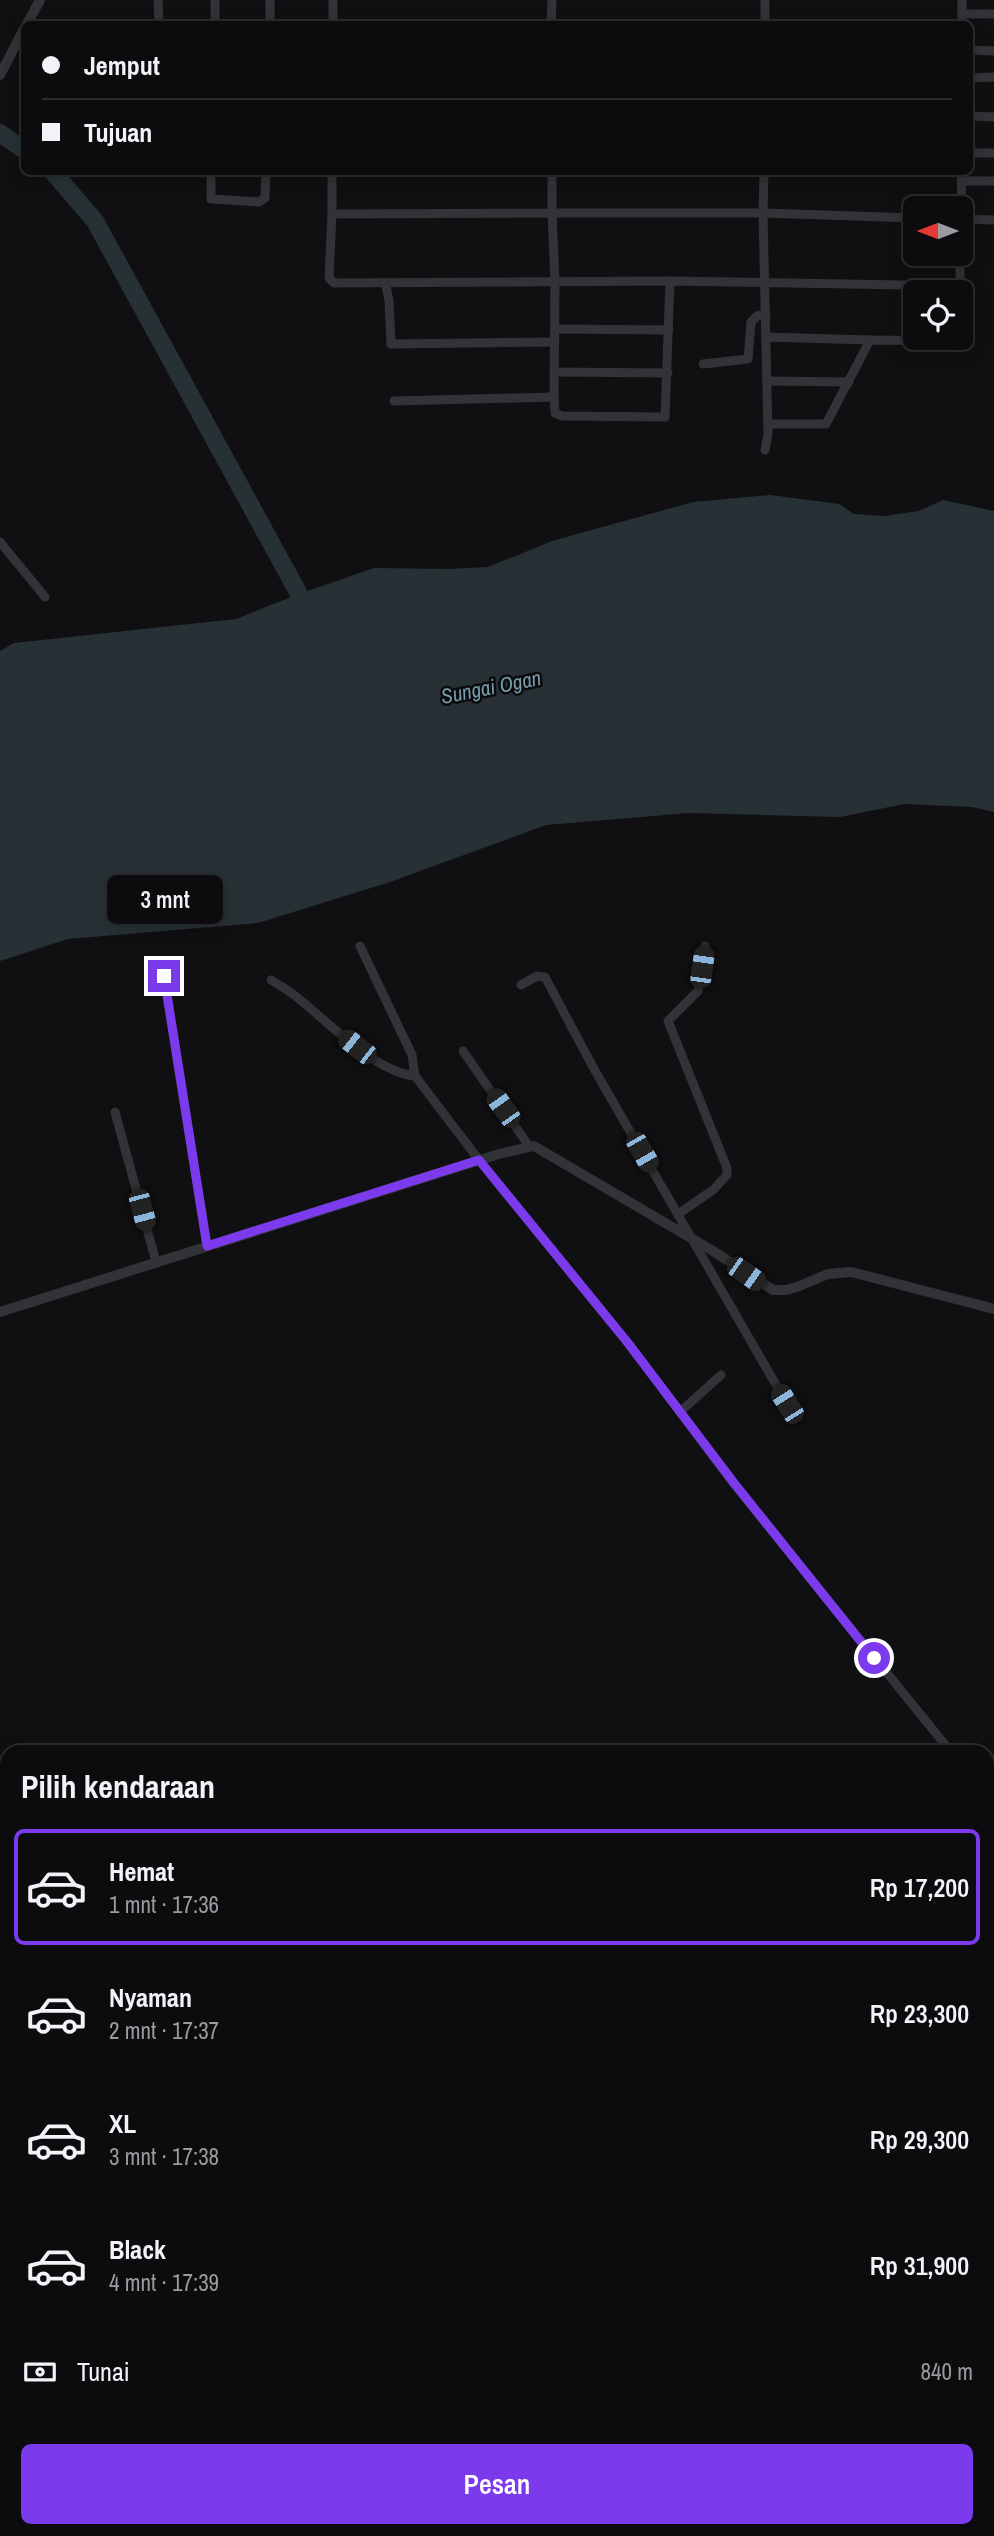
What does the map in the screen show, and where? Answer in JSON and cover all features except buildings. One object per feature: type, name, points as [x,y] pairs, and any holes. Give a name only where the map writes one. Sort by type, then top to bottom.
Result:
[{"type":"street","points":[[29,21],[40,0]]},
{"type":"street","points":[[158,0],[159,21]]},
{"type":"street","points":[[215,0],[215,21]]},
{"type":"street","points":[[270,0],[270,21]]},
{"type":"street","points":[[333,0],[333,21]]},
{"type":"street","points":[[551,21],[552,0]]},
{"type":"street","points":[[765,0],[765,21]]},
{"type":"street","points":[[962,0],[962,21]]},
{"type":"street","points":[[962,13],[994,14]]},
{"type":"street","points":[[0,75],[21,36]]},
{"type":"street","points":[[973,50],[994,51]]},
{"type":"street","points":[[973,78],[994,78]]},
{"type":"street","points":[[973,116],[994,117]]},
{"type":"street","points":[[973,153],[994,153]]},
{"type":"street","points":[[211,175],[211,199],[259,202],[265,198],[266,175]]},
{"type":"street","points":[[332,175],[329,278],[334,284],[670,281],[903,287]]},
{"type":"street","points":[[552,175],[555,413],[562,416],[663,418],[666,415],[670,281]]},
{"type":"street","points":[[764,175],[768,424],[765,450]]},
{"type":"street","points":[[961,196],[961,176],[994,181]]},
{"type":"street","points":[[332,214],[763,213],[903,218]]},
{"type":"street","points":[[973,219],[994,220]]},
{"type":"street","points":[[385,283],[389,299],[391,344],[555,342]]},
{"type":"street","points":[[703,365],[748,359],[751,322],[757,316],[766,314]]},
{"type":"street","points":[[555,329],[669,331]]},
{"type":"street","points":[[766,337],[903,340]]},
{"type":"street","points":[[768,424],[826,424],[870,340]]},
{"type":"street","points":[[554,372],[668,373]]},
{"type":"street","points":[[767,382],[849,382]]},
{"type":"street","points":[[394,401],[554,397]]},
{"type":"street","points":[[0,542],[45,597]]},
{"type":"street","points":[[678,1214],[713,1190],[727,1175],[668,1021],[698,991],[705,946]]},
{"type":"street","points":[[360,947],[412,1055],[415,1076],[479,1160],[682,1409],[734,1483],[945,1745]]},
{"type":"street","points":[[164,976],[207,1246]]},
{"type":"street","points":[[521,985],[537,976],[545,977],[594,1069],[787,1404]]},
{"type":"street","points":[[271,980],[395,1073],[415,1076]]},
{"type":"street","points":[[463,1051],[525,1146]]},
{"type":"street","points":[[115,1112],[156,1262]]},
{"type":"street","points":[[0,1312],[525,1146],[534,1146],[692,1238],[772,1290],[797,1287],[828,1274],[851,1272],[994,1309]]},
{"type":"street","points":[[682,1409],[721,1375]]},
{"type":"water","name":"Sungai Ogan","points":[[770,495],[839,504],[854,514],[884,516],[919,511],[943,500],[994,511],[994,812],[972,807],[904,804],[840,817],[689,813],[546,825],[390,882],[258,923],[68,939],[0,961],[0,651],[14,643],[236,619],[374,568],[488,567],[552,541],[693,502]]},
{"type":"waterway","points":[[0,133],[21,148]]},
{"type":"waterway","points":[[56,175],[95,221],[299,594]]},
{"type":"route","points":[[164,976],[207,1246],[479,1160],[628,1343],[734,1483],[874,1658]]}]
